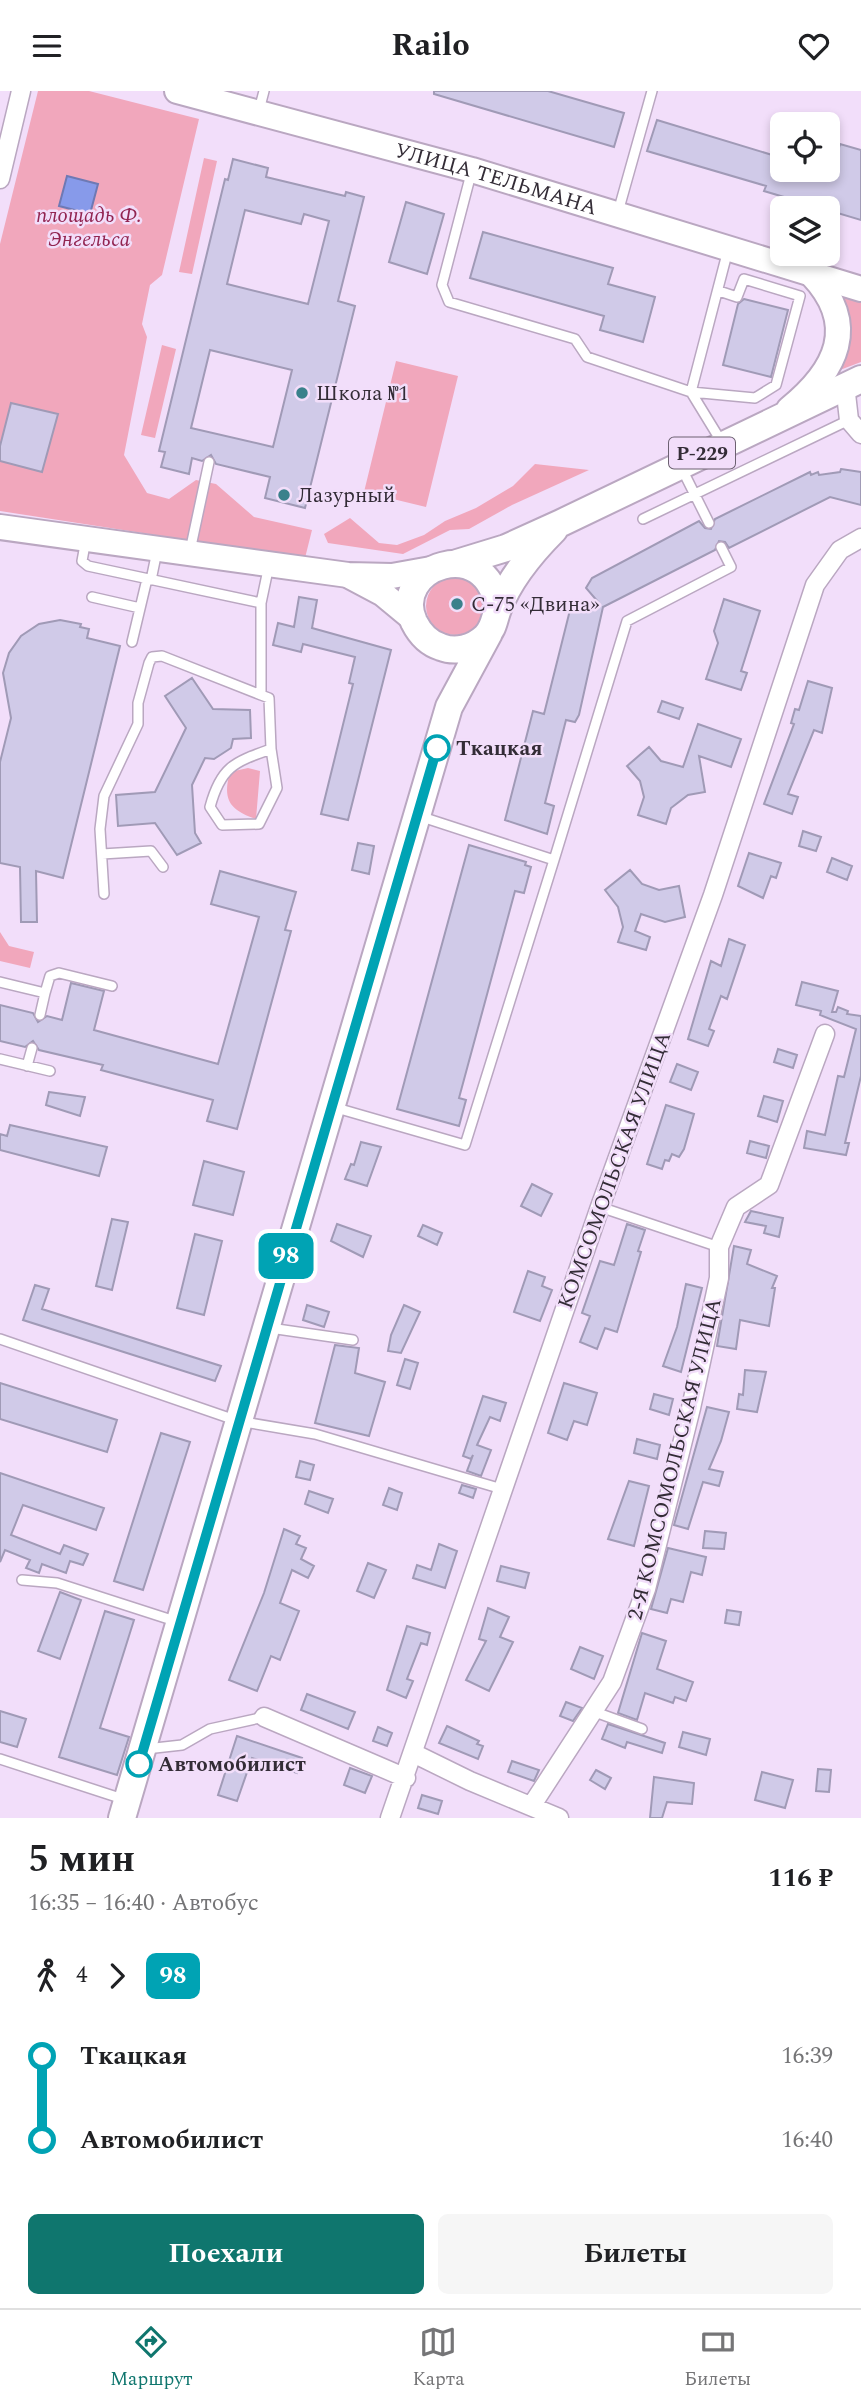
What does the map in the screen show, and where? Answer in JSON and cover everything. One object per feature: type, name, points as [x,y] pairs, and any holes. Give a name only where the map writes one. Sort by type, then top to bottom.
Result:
[{"type":"main road","name":"Р-229","points":[[431,569],[506,548],[722,443],[856,383]]},
{"type":"main road","name":"Р-229","points":[[125,1809],[449,708],[524,565],[561,523]]},
{"type":"main road","points":[[429,642],[456,650],[471,647],[494,621],[496,594],[487,577],[475,568],[457,563]]},
{"type":"main road","points":[[412,618],[413,593],[420,579],[431,569]]},
{"type":"main road","name":"Р-229","points":[[412,618],[419,632],[429,642],[444,675],[449,708]]},
{"type":"street","points":[[0,179],[21,91]]},
{"type":"street","name":"УЛИЦА ТЕЛЬМАНА","points":[[177,91],[261,101],[472,170],[861,289]]},
{"type":"street","points":[[780,417],[809,393],[832,359],[838,342],[839,323],[834,304],[812,275]]},
{"type":"street","points":[[856,383],[849,420],[861,434]]},
{"type":"street","points":[[0,527],[348,575],[392,576],[431,569]]},
{"type":"street","name":"КОМСОМОЛЬСКАЯ УЛИЦА","points":[[390,1818],[600,1207],[713,895],[815,585],[841,550],[861,538]]},
{"type":"street","points":[[348,575],[383,594],[412,618]]},
{"type":"street","name":"2-Я КОМСОМОЛЬСКАЯ УЛИЦА","points":[[532,1805],[595,1712],[612,1682],[646,1589],[708,1330],[719,1278],[719,1247],[736,1207],[769,1185],[825,1034]]},
{"type":"street","points":[[264,1717],[405,1778]]},
{"type":"street","points":[[413,1753],[470,1781],[559,1818]]},
{"type":"lane","points":[[618,214],[652,91]]},
{"type":"lane","points":[[472,170],[442,285],[449,302],[575,339],[587,357],[691,392],[755,398],[776,385],[800,296],[744,279],[737,297],[719,291]]},
{"type":"lane","points":[[722,443],[691,392],[729,247]]},
{"type":"lane","points":[[643,519],[849,420]]},
{"type":"lane","points":[[189,552],[209,462]]},
{"type":"lane","points":[[679,464],[709,523]]},
{"type":"lane","points":[[86,538],[84,565],[261,603]]},
{"type":"lane","points":[[331,1107],[465,1145],[626,621],[731,567],[720,547]]},
{"type":"lane","points":[[132,642],[158,548]]},
{"type":"lane","points":[[261,695],[261,603],[270,564]]},
{"type":"lane","points":[[92,597],[140,608]]},
{"type":"lane","points":[[104,894],[100,829],[104,796],[136,730],[138,703],[152,657],[162,656],[269,698],[276,788],[259,824],[222,825],[210,807],[227,770],[235,762],[271,749]]},
{"type":"lane","points":[[417,815],[554,860]]},
{"type":"lane","points":[[102,854],[151,851],[163,867]]},
{"type":"lane","points":[[40,1014],[50,976],[54,973],[112,986]]},
{"type":"lane","points":[[0,982],[45,993]]},
{"type":"lane","points":[[27,1066],[32,1048]]},
{"type":"lane","points":[[0,1059],[50,1071]]},
{"type":"lane","points":[[600,1207],[719,1247]]},
{"type":"lane","points":[[265,1327],[353,1340]]},
{"type":"lane","points":[[0,1339],[237,1421],[315,1434],[502,1489]]},
{"type":"lane","points":[[22,1580],[57,1583],[179,1623]]},
{"type":"lane","points":[[595,1712],[642,1729]]},
{"type":"lane","points":[[143,1750],[182,1745],[210,1729],[264,1717]]},
{"type":"lane","points":[[0,1759],[125,1809]]},
{"type":"green space","name":"площадь Ф. Энгельса","points":[[38,91],[89,91],[199,119],[162,275],[150,285],[142,324],[147,337],[124,455],[147,493],[169,499],[196,480],[216,484],[254,517],[312,530],[305,558],[0,511],[0,244]]},
{"type":"green space","points":[[204,158],[217,161],[192,274],[179,272]]},
{"type":"green space","points":[[841,293],[861,301],[861,362],[832,373],[847,312]]},
{"type":"green space","points":[[162,345],[176,349],[155,438],[141,435]]},
{"type":"green space","points":[[396,361],[458,376],[426,507],[364,492]]},
{"type":"green space","points":[[535,464],[589,470],[512,505],[469,529],[450,530],[403,554],[328,543],[324,534],[350,518],[379,543],[397,545],[424,535],[445,521],[476,508],[513,486]]},
{"type":"green space","points":[[449,577],[461,577],[476,585],[484,600],[484,612],[476,627],[461,635],[449,635],[434,627],[426,612],[426,600],[434,585]]},
{"type":"green space","points":[[248,768],[260,771],[256,819],[234,808],[228,797],[230,772]]},
{"type":"green space","points":[[0,932],[9,946],[34,952],[30,968],[0,961]]},
{"type":"water","points":[[67,176],[98,184],[90,214],[59,206]]},
{"type":"building","points":[[434,91],[548,91],[624,113],[614,147],[434,94]]},
{"type":"building","points":[[657,120],[770,154],[770,182],[840,182],[840,144],[861,150],[861,220],[840,214],[840,196],[781,196],[764,191],[766,186],[647,151]]},
{"type":"building","points":[[233,159],[268,168],[266,177],[345,196],[346,192],[364,197],[338,301],[355,306],[305,508],[265,498],[270,477],[216,464],[211,455],[202,461],[192,458],[189,474],[161,467],[165,452],[159,451],[225,179],[228,180]],"holes":[[[245,210],[301,224],[304,214],[329,221],[308,304],[227,284]],[[210,350],[292,370],[273,447],[191,428]]]},
{"type":"building","points":[[406,202],[444,214],[427,274],[389,262]]},
{"type":"building","points":[[483,232],[613,268],[608,284],[655,297],[643,342],[600,330],[604,316],[470,278]]},
{"type":"building","points":[[744,299],[788,310],[771,377],[723,365],[738,304]]},
{"type":"building","points":[[11,403],[58,414],[42,472],[0,461],[0,446]]},
{"type":"building","points":[[841,469],[861,472],[861,505],[830,497],[729,548],[725,542],[719,541],[715,550],[603,607],[579,715],[575,722],[566,720],[545,803],[554,806],[547,834],[505,820],[533,711],[544,714],[571,606],[574,607],[575,600],[599,603],[586,588],[592,578],[699,521],[705,528],[711,529],[715,519],[810,472],[811,475],[818,472],[819,475],[840,472]]},
{"type":"building","points":[[299,597],[317,600],[312,628],[391,650],[348,820],[321,814],[353,684],[349,683],[355,657],[303,644],[301,652],[273,645],[278,623],[294,627]]},
{"type":"building","points":[[724,599],[760,611],[741,671],[747,673],[741,690],[706,679],[718,643],[714,631]]},
{"type":"building","points":[[60,620],[81,624],[80,627],[89,629],[87,638],[120,646],[63,878],[36,871],[37,922],[21,922],[20,867],[0,863],[0,762],[11,718],[3,673],[9,653],[21,636],[39,624]]},
{"type":"building","points":[[192,678],[213,709],[250,710],[251,738],[233,739],[231,748],[214,759],[205,758],[192,785],[195,833],[201,843],[177,855],[155,823],[118,826],[116,795],[155,792],[186,728],[165,696]]},
{"type":"building","points":[[808,681],[832,688],[822,733],[814,730],[788,794],[798,797],[792,814],[764,804],[794,724],[791,723],[795,709],[799,710]]},
{"type":"building","points":[[662,701],[683,708],[679,719],[658,712]]},
{"type":"building","points":[[698,724],[741,739],[731,767],[699,756],[705,792],[688,795],[671,808],[666,824],[638,815],[644,797],[640,781],[627,766],[649,747],[661,761],[683,767]]},
{"type":"building","points":[[803,831],[821,837],[816,851],[799,846]]},
{"type":"building","points":[[358,843],[374,846],[369,874],[352,870]]},
{"type":"building","points":[[469,845],[526,862],[525,865],[531,867],[524,893],[515,891],[459,1098],[466,1100],[459,1126],[397,1109]]},
{"type":"building","points":[[749,853],[781,863],[776,878],[771,876],[763,898],[738,886]]},
{"type":"building","points":[[832,858],[852,866],[847,880],[827,872]]},
{"type":"building","points":[[630,870],[642,884],[659,890],[679,886],[685,917],[665,922],[641,914],[635,931],[650,937],[646,950],[618,942],[623,927],[618,907],[605,890]]},
{"type":"building","points":[[220,871],[296,892],[285,930],[291,931],[237,1129],[207,1121],[213,1100],[101,1070],[103,1065],[39,1050],[33,1041],[25,1047],[0,1041],[0,1005],[33,1013],[38,1022],[47,1016],[62,1020],[71,983],[104,991],[94,1030],[218,1064],[259,917],[211,904]]},
{"type":"building","points":[[729,939],[745,945],[727,999],[721,996],[709,1029],[714,1031],[708,1046],[688,1039],[711,961],[721,966]]},
{"type":"building","points":[[802,982],[838,991],[832,1012],[836,1012],[838,1007],[848,1011],[847,1014],[861,1016],[861,1076],[845,1143],[849,1143],[846,1155],[804,1148],[807,1131],[825,1135],[838,1076],[844,1077],[856,1029],[820,1015],[821,1011],[796,1005]]},
{"type":"building","points":[[778,1049],[797,1055],[793,1068],[774,1062]]},
{"type":"building","points":[[677,1064],[698,1072],[691,1090],[670,1082]]},
{"type":"building","points":[[49,1092],[85,1097],[80,1116],[46,1105]]},
{"type":"building","points":[[764,1096],[783,1101],[777,1122],[758,1116]]},
{"type":"building","points":[[666,1105],[694,1114],[684,1149],[679,1157],[672,1154],[669,1161],[665,1160],[662,1169],[647,1164]]},
{"type":"building","points":[[10,1125],[107,1147],[99,1176],[0,1150],[0,1134],[7,1136]]},
{"type":"building","points":[[750,1141],[769,1146],[766,1158],[747,1153]]},
{"type":"building","points":[[361,1142],[381,1147],[367,1186],[345,1179],[351,1164],[354,1165]]},
{"type":"building","points":[[204,1161],[244,1172],[233,1215],[193,1205]]},
{"type":"building","points":[[532,1184],[552,1194],[541,1216],[521,1206]]},
{"type":"building","points":[[751,1211],[783,1218],[779,1237],[764,1233],[766,1226],[745,1222]]},
{"type":"building","points":[[112,1219],[128,1222],[112,1290],[96,1286]]},
{"type":"building","points":[[337,1224],[371,1236],[363,1257],[331,1241]]},
{"type":"building","points":[[627,1224],[645,1230],[638,1251],[641,1252],[617,1332],[605,1328],[597,1349],[580,1342],[590,1316],[582,1313],[600,1261],[614,1265]]},
{"type":"building","points":[[423,1225],[442,1233],[437,1245],[418,1236]]},
{"type":"building","points":[[195,1234],[222,1241],[204,1315],[177,1308]]},
{"type":"building","points":[[734,1246],[751,1250],[747,1264],[777,1276],[772,1288],[775,1288],[769,1326],[740,1320],[736,1349],[717,1346]]},
{"type":"building","points":[[528,1271],[545,1277],[542,1286],[552,1290],[540,1321],[514,1312]]},
{"type":"building","points":[[686,1284],[702,1288],[681,1372],[663,1366],[677,1327]]},
{"type":"building","points":[[35,1285],[49,1289],[42,1309],[221,1366],[215,1381],[23,1320]]},
{"type":"building","points":[[307,1305],[329,1312],[324,1327],[303,1320]]},
{"type":"building","points":[[404,1305],[420,1312],[401,1353],[388,1351],[391,1335]]},
{"type":"building","points":[[335,1345],[359,1348],[355,1373],[385,1382],[369,1436],[315,1423]]},
{"type":"building","points":[[405,1359],[418,1363],[410,1389],[397,1385]]},
{"type":"building","points":[[745,1370],[766,1372],[757,1412],[737,1409],[739,1394],[743,1395]]},
{"type":"building","points":[[0,1383],[117,1420],[107,1452],[0,1419]]},
{"type":"building","points":[[564,1383],[597,1393],[587,1425],[574,1421],[567,1440],[548,1433]]},
{"type":"building","points":[[654,1394],[673,1399],[669,1415],[650,1409]]},
{"type":"building","points":[[483,1396],[506,1403],[500,1421],[490,1417],[477,1445],[491,1450],[481,1476],[467,1471],[473,1455],[471,1459],[463,1456]]},
{"type":"building","points":[[707,1407],[729,1412],[709,1469],[723,1472],[719,1486],[703,1482],[688,1529],[674,1525]]},
{"type":"building","points":[[161,1433],[190,1442],[143,1590],[114,1581]]},
{"type":"building","points":[[637,1439],[660,1445],[657,1459],[634,1453]]},
{"type":"building","points":[[300,1461],[314,1465],[310,1480],[296,1477]]},
{"type":"building","points":[[0,1473],[104,1508],[96,1530],[23,1505],[11,1535],[60,1554],[64,1545],[88,1554],[83,1565],[70,1561],[66,1573],[42,1564],[39,1573],[26,1568],[30,1560],[5,1550],[0,1562]]},
{"type":"building","points":[[629,1481],[649,1486],[634,1546],[608,1539]]},
{"type":"building","points":[[462,1485],[476,1489],[473,1498],[459,1493]]},
{"type":"building","points":[[389,1488],[402,1493],[397,1510],[383,1505]]},
{"type":"building","points":[[309,1491],[333,1499],[328,1513],[305,1504]]},
{"type":"building","points":[[284,1529],[300,1536],[296,1544],[306,1548],[301,1559],[314,1566],[308,1578],[292,1570],[280,1603],[299,1611],[280,1660],[271,1656],[257,1691],[229,1680],[264,1593]]},
{"type":"building","points":[[705,1531],[726,1533],[724,1549],[703,1548]]},
{"type":"building","points":[[439,1544],[457,1551],[445,1588],[413,1578],[417,1565],[431,1570]]},
{"type":"building","points":[[668,1548],[706,1557],[702,1575],[691,1572],[683,1602],[671,1599],[667,1613],[651,1609]]},
{"type":"building","points":[[368,1563],[386,1570],[374,1598],[357,1591]]},
{"type":"building","points":[[501,1566],[529,1573],[525,1588],[497,1581]]},
{"type":"building","points":[[60,1592],[81,1600],[60,1659],[38,1651]]},
{"type":"building","points":[[488,1608],[509,1617],[500,1637],[513,1642],[489,1691],[466,1680],[486,1641],[479,1639]]},
{"type":"building","points":[[727,1610],[741,1612],[739,1625],[725,1623]]},
{"type":"building","points":[[105,1611],[134,1620],[100,1728],[129,1737],[117,1775],[59,1757]]},
{"type":"building","points":[[407,1626],[430,1633],[427,1645],[421,1643],[407,1679],[413,1681],[406,1698],[387,1690]]},
{"type":"building","points":[[642,1633],[666,1641],[657,1669],[693,1682],[686,1701],[675,1697],[673,1703],[645,1693],[637,1720],[618,1713]]},
{"type":"building","points":[[580,1647],[603,1656],[594,1679],[571,1669]]},
{"type":"building","points":[[307,1694],[355,1712],[348,1729],[301,1710]]},
{"type":"building","points":[[566,1702],[582,1708],[573,1721],[560,1716]]},
{"type":"building","points":[[0,1711],[26,1719],[17,1747],[0,1742]]},
{"type":"building","points":[[608,1724],[665,1743],[662,1753],[627,1742],[625,1748],[602,1739]]},
{"type":"building","points":[[447,1726],[479,1741],[477,1744],[483,1746],[478,1759],[439,1743]]},
{"type":"building","points":[[378,1727],[392,1733],[387,1746],[373,1741]]},
{"type":"building","points":[[683,1732],[710,1739],[706,1755],[679,1747]]},
{"type":"building","points":[[237,1736],[302,1758],[297,1773],[252,1758],[237,1801],[218,1795]]},
{"type":"building","points":[[512,1761],[539,1770],[534,1781],[508,1772]]},
{"type":"building","points":[[350,1768],[372,1776],[365,1793],[344,1785]]},
{"type":"building","points":[[818,1769],[831,1770],[829,1792],[816,1791]]},
{"type":"building","points":[[596,1770],[611,1778],[605,1789],[590,1780]]},
{"type":"building","points":[[762,1772],[793,1780],[785,1808],[755,1800]]},
{"type":"building","points":[[654,1777],[694,1783],[692,1804],[667,1802],[662,1818],[650,1818]]},
{"type":"building","points":[[422,1795],[442,1801],[438,1814],[418,1808]]},
{"type":"bus line","name":"98","points":[[139,1764],[237,1421],[437,748]]},
{"type":"place","name":"Школа №1","points":[[302,393]]},
{"type":"place","name":"Лазурный","points":[[284,495]]},
{"type":"place","name":"С-75 «Двина»","points":[[457,604]]},
{"type":"place","name":"Ткацкая","points":[[437,748]]},
{"type":"place","name":"Автомобилист","points":[[139,1764]]}]
